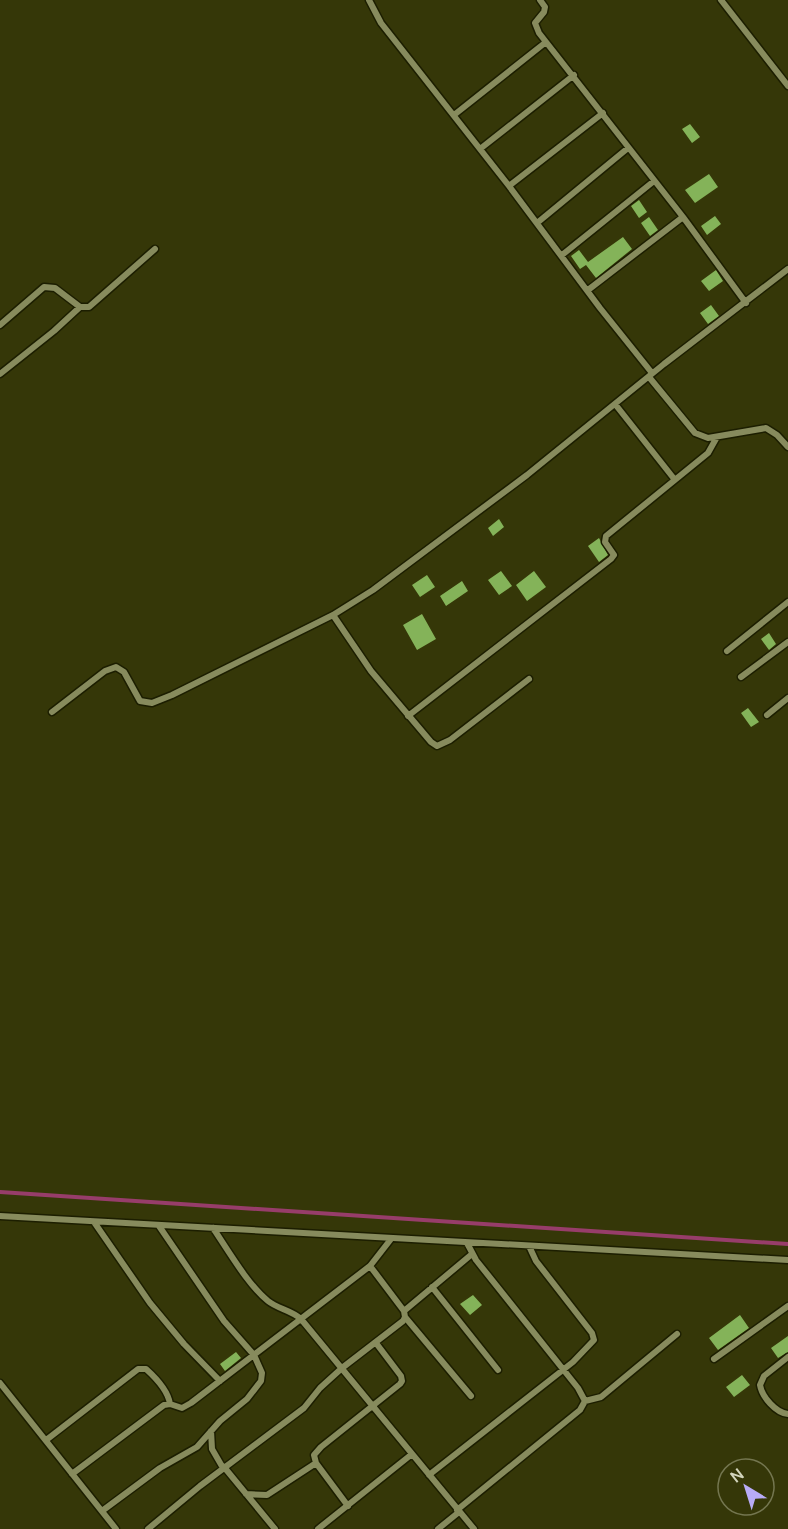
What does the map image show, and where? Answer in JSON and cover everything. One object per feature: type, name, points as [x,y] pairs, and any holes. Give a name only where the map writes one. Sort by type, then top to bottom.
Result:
[{"type":"street","points":[[369,0],[381,23],[537,222],[695,433],[708,438],[766,428],[777,435],[788,447]]},
{"type":"street","points":[[540,0],[545,10],[536,20],[535,26],[683,217],[746,303]]},
{"type":"street","points":[[721,0],[788,86]]},
{"type":"street","points":[[454,115],[546,42]]},
{"type":"street","points":[[480,149],[574,75]]},
{"type":"street","points":[[509,186],[603,113]]},
{"type":"street","points":[[537,222],[628,148]]},
{"type":"street","points":[[562,255],[654,181]]},
{"type":"street","points":[[588,290],[683,217]]},
{"type":"street","points":[[0,374],[54,332],[80,308],[90,307],[155,249]]},
{"type":"street","points":[[52,712],[105,671],[116,667],[124,672],[140,701],[152,703],[333,615],[390,579],[527,475],[650,375],[788,269]]},
{"type":"street","points":[[0,325],[45,287],[55,288],[80,308]]},
{"type":"street","points":[[615,404],[675,480]]},
{"type":"street","points":[[408,716],[609,561],[614,555],[605,542],[606,536],[708,453],[717,437]]},
{"type":"street","points":[[727,651],[788,602]]},
{"type":"street","points":[[333,615],[371,671],[408,716],[431,742],[441,746],[529,679]]},
{"type":"street","points":[[741,677],[788,642]]},
{"type":"street","points":[[766,715],[788,698]]},
{"type":"street","points":[[0,1216],[788,1260]]},
{"type":"street","points":[[94,1222],[150,1303],[184,1344],[220,1381]]},
{"type":"street","points":[[102,1510],[160,1468],[197,1447],[211,1430],[247,1399],[261,1381],[262,1373],[254,1355],[224,1321],[159,1226]]},
{"type":"street","points":[[213,1228],[261,1294],[268,1300],[294,1312],[301,1319],[474,1529]]},
{"type":"street","points":[[72,1474],[160,1408],[170,1404],[180,1408],[185,1407],[370,1266],[391,1239]]},
{"type":"street","points":[[438,1529],[580,1410],[585,1401],[584,1396],[472,1254],[467,1243]]},
{"type":"street","points":[[429,1475],[563,1369],[589,1347],[594,1337],[536,1262],[530,1246]]},
{"type":"street","points":[[148,1529],[304,1408],[320,1388],[342,1368],[399,1326],[404,1314],[472,1254]]},
{"type":"street","points":[[370,1266],[404,1314],[471,1396]]},
{"type":"street","points":[[432,1287],[498,1370]]},
{"type":"street","points":[[714,1359],[788,1306]]},
{"type":"street","points":[[585,1401],[601,1397],[677,1334]]},
{"type":"street","points":[[348,1506],[316,1463],[314,1455],[316,1450],[398,1388],[402,1381],[401,1376],[376,1343]]},
{"type":"street","points":[[788,1358],[764,1376],[760,1385],[765,1396],[778,1411],[788,1414]]},
{"type":"street","points":[[46,1440],[138,1369],[146,1369],[150,1372],[166,1392],[170,1404]]},
{"type":"street","points":[[0,1383],[116,1529]]},
{"type":"street","points":[[211,1430],[212,1449],[224,1468],[275,1529]]},
{"type":"street","points":[[318,1529],[412,1454]]},
{"type":"street","points":[[246,1494],[267,1495],[316,1463]]},
{"type":"building","points":[[690,124],[700,137],[692,143],[682,129]]},
{"type":"building","points":[[709,174],[718,187],[695,203],[685,190]]},
{"type":"building","points":[[639,200],[647,212],[639,218],[631,206]]},
{"type":"building","points":[[715,216],[721,224],[707,235],[701,226]]},
{"type":"building","points":[[649,217],[658,230],[650,236],[641,223]]},
{"type":"building","points":[[623,237],[632,249],[596,278],[586,265],[580,269],[571,256],[579,250],[588,262]]},
{"type":"building","points":[[716,270],[723,281],[709,291],[701,281]]},
{"type":"building","points":[[711,305],[719,316],[708,324],[700,313]]},
{"type":"building","points":[[499,519],[504,527],[493,536],[488,528]]},
{"type":"building","points":[[599,538],[608,555],[599,562],[588,546]]},
{"type":"building","points":[[501,571],[512,586],[499,595],[488,580]]},
{"type":"building","points":[[534,571],[546,587],[527,601],[516,585]]},
{"type":"building","points":[[427,575],[435,587],[420,597],[412,585]]},
{"type":"building","points":[[462,581],[468,591],[446,606],[440,596]]},
{"type":"building","points":[[422,614],[436,639],[417,650],[403,625]]},
{"type":"building","points":[[769,633],[776,644],[769,650],[761,639]]},
{"type":"building","points":[[748,708],[759,722],[751,727],[741,713]]},
{"type":"building","points":[[473,1295],[482,1305],[470,1315],[460,1304]]},
{"type":"building","points":[[740,1315],[749,1328],[718,1350],[709,1338]]},
{"type":"building","points":[[788,1336],[788,1352],[778,1358],[771,1348]]},
{"type":"building","points":[[236,1352],[241,1358],[225,1371],[220,1364]]},
{"type":"building","points":[[742,1375],[750,1385],[734,1397],[726,1387]]},
{"type":"waterway","points":[[0,1192],[788,1244]]}]
